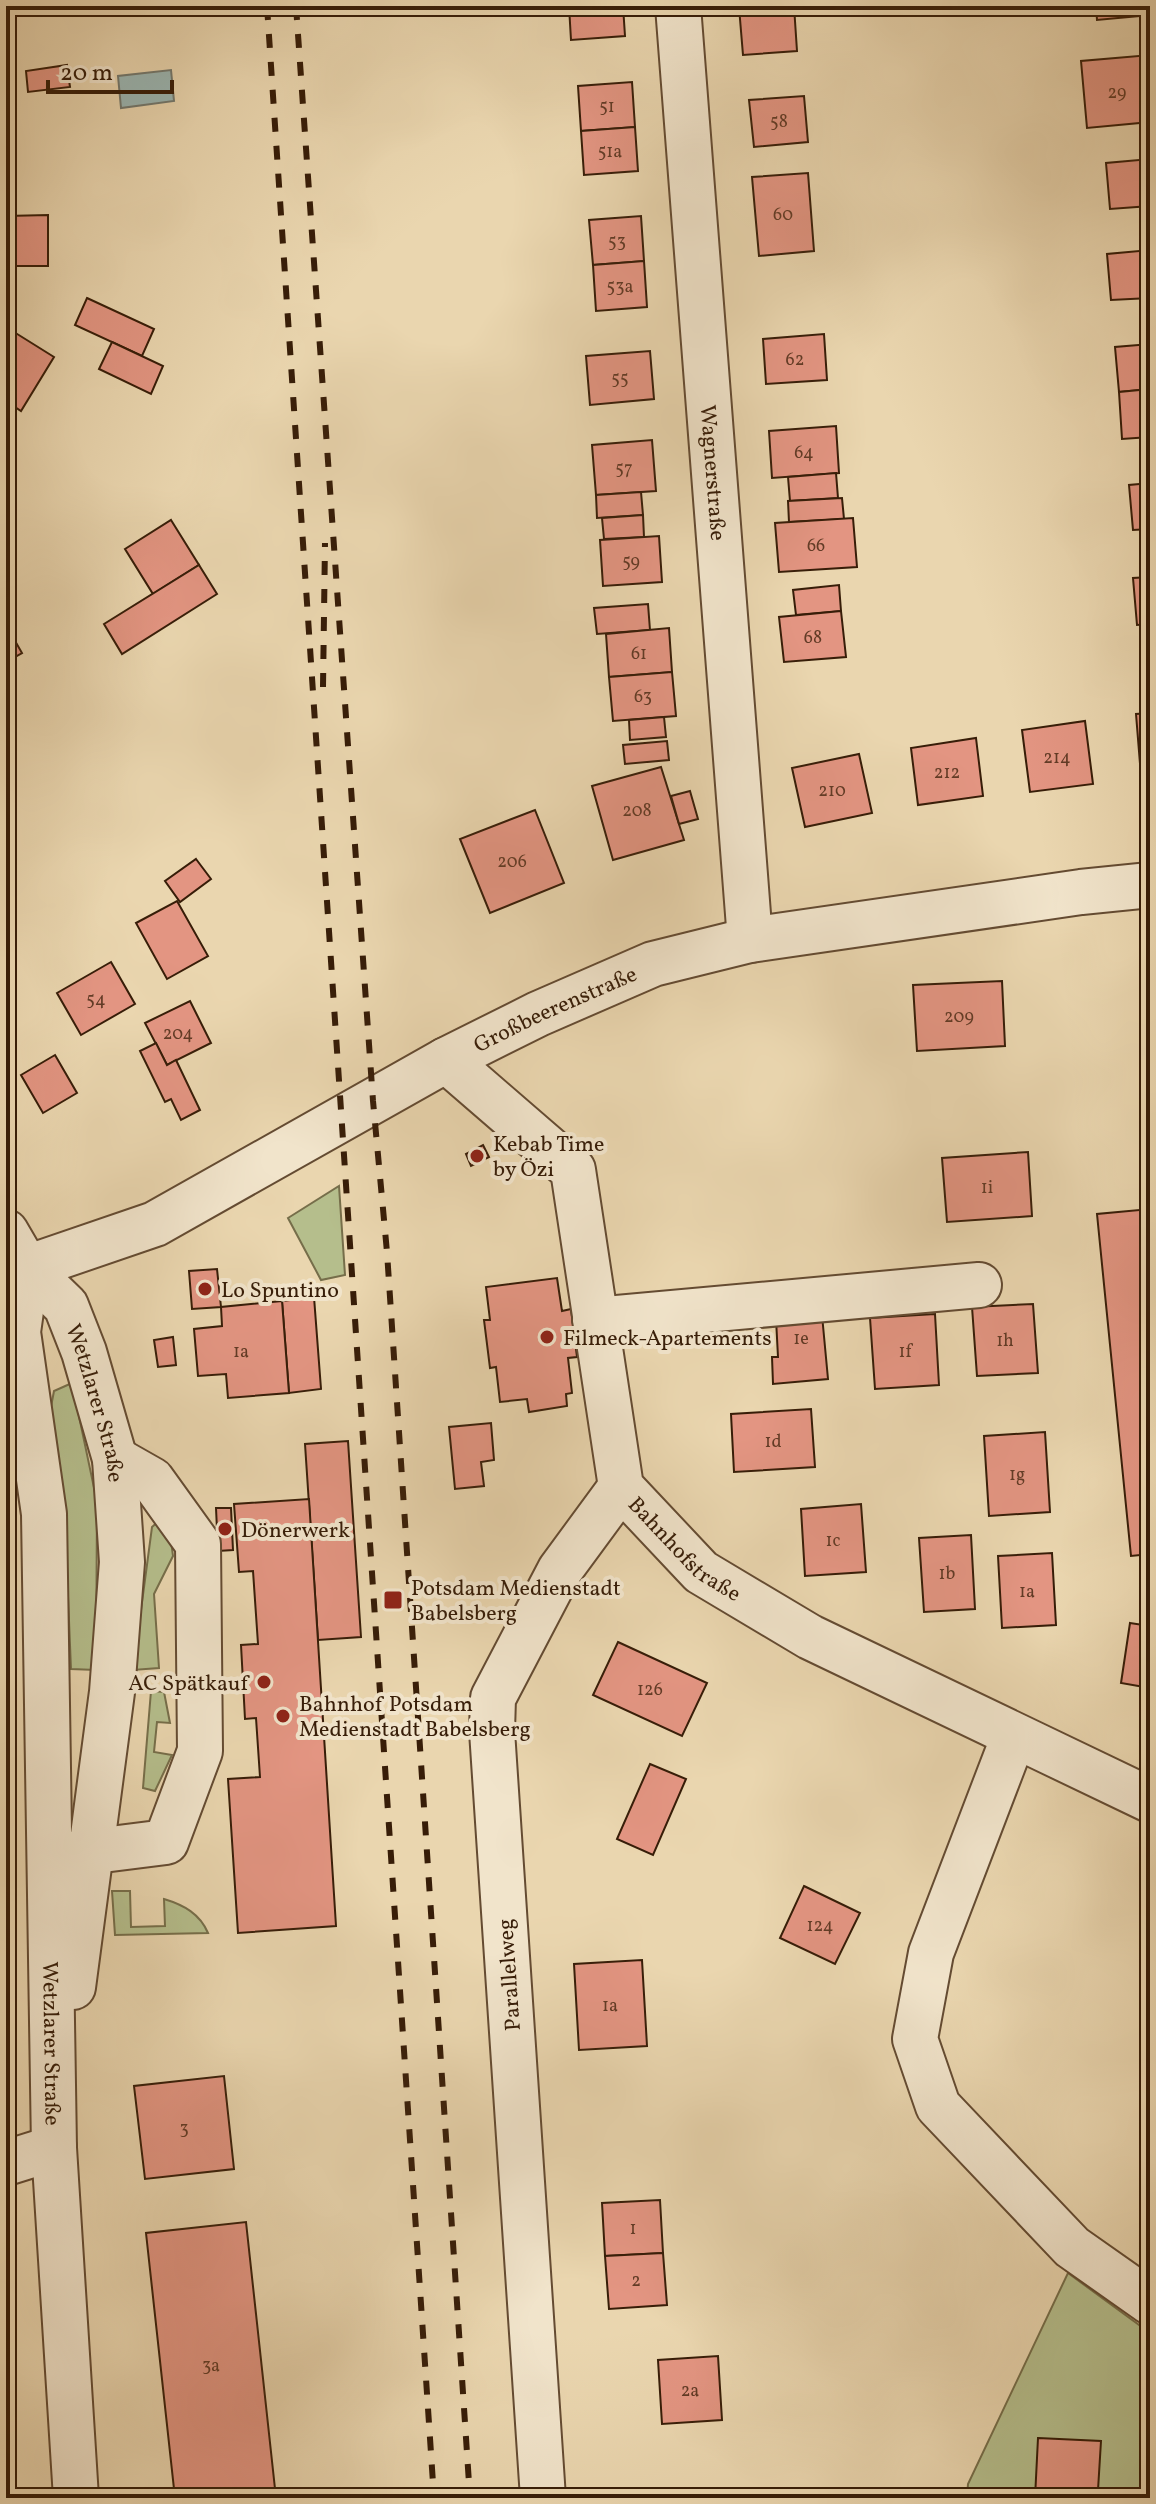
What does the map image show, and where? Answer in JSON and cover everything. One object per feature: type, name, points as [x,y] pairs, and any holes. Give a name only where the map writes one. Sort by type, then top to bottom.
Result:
[{"type":"street","name":"Wagnerstraße","points":[[678,6],[750,940]]},
{"type":"street","name":"Großbeerenstraße","points":[[13,1258],[155,1224],[446,1060],[538,1014],[653,964],[750,940],[1081,892],[1150,885]]},
{"type":"street","name":"Bahnhofstraße","points":[[446,1060],[573,1170],[621,1487],[701,1572],[810,1637],[1150,1800]]},
{"type":"street","name":"Wetzlarer Straße","points":[[13,1258],[66,1306],[84,1352],[115,1459],[122,1562],[112,1692],[69,1854]]},
{"type":"street","name":"Wetzlarer Straße","points":[[13,1258],[18,1332],[44,1514],[69,1854],[54,2148],[76,2498]]},
{"type":"street","points":[[595,1320],[979,1285]]},
{"type":"street","points":[[69,1854],[166,1842],[200,1751],[198,1544],[152,1480],[115,1459]]},
{"type":"street","name":"Parallelweg","points":[[543,2498],[492,1731],[493,1698],[560,1570],[621,1487]]},
{"type":"street","points":[[1014,1736],[931,1953],[915,2039],[938,2106],[1072,2247],[1150,2302]]},
{"type":"street","name":"Wetzlarer Straße","points":[[6,2163],[54,2148]]},
{"type":"green space","points":[[339,1186],[345,1275],[321,1280],[288,1218]]},
{"type":"green space","points":[[72,1383],[97,1502],[96,1670],[71,1669],[64,1500],[50,1412],[54,1391]]},
{"type":"green space","points":[[160,1520],[169,1526],[173,1556],[154,1594],[159,1668],[133,1670],[152,1527]]},
{"type":"green space","points":[[151,1691],[164,1692],[170,1723],[157,1722],[154,1752],[172,1755],[155,1791],[143,1788]]},
{"type":"green space","points":[[112,1891],[130,1891],[131,1927],[165,1926],[164,1899],[190,1911],[208,1933],[115,1935]]},
{"type":"green space","points":[[1068,2273],[1150,2333],[1150,2498],[967,2498],[968,2484]]},
{"type":"water","points":[[171,70],[174,101],[121,108],[118,76]]},
{"type":"building","points":[[569,6],[623,6],[625,36],[571,40]]},
{"type":"building","points":[[794,6],[797,51],[743,55],[739,7]]},
{"type":"building","points":[[1096,6],[1150,6],[1150,15],[1097,20]]},
{"type":"building","points":[[1150,55],[1150,122],[1087,128],[1081,61]]},
{"type":"building","points":[[67,65],[70,87],[28,92],[26,71]]},
{"type":"building","points":[[632,82],[635,127],[581,131],[578,86]]},
{"type":"building","points":[[804,96],[808,142],[754,147],[749,100]]},
{"type":"building","points":[[635,127],[638,171],[584,175],[581,131]]},
{"type":"building","points":[[1150,159],[1150,206],[1110,209],[1106,163]]},
{"type":"building","points":[[808,173],[814,251],[759,256],[752,177]]},
{"type":"building","points":[[48,215],[48,266],[6,266],[6,216]]},
{"type":"building","points":[[641,216],[644,261],[593,265],[589,220]]},
{"type":"building","points":[[1150,250],[1150,298],[1111,300],[1107,254]]},
{"type":"building","points":[[644,261],[647,307],[596,311],[593,265]]},
{"type":"building","points":[[87,298],[154,329],[142,356],[75,325]]},
{"type":"building","points":[[6,327],[54,357],[21,411],[6,401]]},
{"type":"building","points":[[824,334],[827,380],[766,384],[763,339]]},
{"type":"building","points":[[112,342],[163,366],[151,394],[99,369]]},
{"type":"building","points":[[1150,344],[1150,389],[1119,392],[1115,347]]},
{"type":"building","points":[[650,351],[654,399],[590,405],[586,356]]},
{"type":"building","points":[[1150,389],[1150,437],[1122,439],[1119,392]]},
{"type":"building","points":[[836,426],[839,473],[772,478],[769,431]]},
{"type":"building","points":[[652,440],[656,491],[596,495],[592,445]]},
{"type":"building","points":[[836,473],[838,498],[790,501],[788,477]]},
{"type":"building","points":[[1150,483],[1150,529],[1133,530],[1129,485]]},
{"type":"building","points":[[641,492],[643,515],[597,518],[596,495]]},
{"type":"building","points":[[842,498],[844,519],[789,522],[788,501]]},
{"type":"building","points":[[643,515],[644,537],[604,539],[602,518]]},
{"type":"building","points":[[853,518],[857,567],[779,572],[775,523]]},
{"type":"building","points":[[171,520],[199,565],[153,594],[125,549]]},
{"type":"building","points":[[659,536],[662,582],[603,586],[600,540]]},
{"type":"building","points":[[199,565],[217,594],[122,654],[104,624]]},
{"type":"building","points":[[1150,577],[1150,624],[1137,625],[1133,578]]},
{"type":"building","points":[[839,585],[841,611],[796,615],[793,590]]},
{"type":"building","points":[[648,604],[650,630],[597,634],[594,608]]},
{"type":"building","points":[[841,611],[846,657],[784,662],[779,617]]},
{"type":"building","points":[[6,625],[22,653],[6,662]]},
{"type":"building","points":[[669,628],[672,672],[609,677],[606,634]]},
{"type":"building","points":[[672,672],[676,716],[613,721],[609,677]]},
{"type":"building","points":[[1150,713],[1150,775],[1141,776],[1136,714]]},
{"type":"building","points":[[664,717],[666,737],[630,740],[629,720]]},
{"type":"building","points":[[1085,721],[1093,784],[1030,792],[1022,730]]},
{"type":"building","points":[[976,738],[983,796],[918,805],[911,748]]},
{"type":"building","points":[[667,741],[669,760],[625,764],[623,745]]},
{"type":"building","points":[[859,754],[872,813],[805,827],[792,768]]},
{"type":"building","points":[[661,767],[684,840],[613,860],[592,786]]},
{"type":"building","points":[[690,791],[698,819],[679,824],[671,796]]},
{"type":"building","points":[[535,810],[564,883],[490,913],[460,839]]},
{"type":"building","points":[[196,859],[211,879],[180,902],[165,881]]},
{"type":"building","points":[[177,901],[208,956],[167,979],[136,923]]},
{"type":"building","points":[[111,962],[135,1004],[81,1035],[57,993]]},
{"type":"building","points":[[1002,981],[1005,1046],[917,1051],[913,985]]},
{"type":"building","points":[[190,1001],[211,1043],[167,1065],[145,1023]]},
{"type":"building","points":[[156,1043],[167,1065],[176,1060],[200,1110],[181,1120],[171,1099],[165,1102],[140,1051]]},
{"type":"building","points":[[55,1055],[77,1093],[43,1113],[21,1075]]},
{"type":"building","name":"Kebab Time by Özi","points":[[483,1145],[489,1157],[471,1166],[466,1154]]},
{"type":"building","points":[[1028,1152],[1032,1216],[947,1222],[942,1158]]},
{"type":"building","points":[[1150,1209],[1150,1554],[1131,1556],[1097,1214]]},
{"type":"building","name":"Lo Spuntino","points":[[217,1269],[221,1307],[192,1309],[189,1271]]},
{"type":"building","points":[[557,1278],[562,1311],[571,1309],[577,1357],[568,1358],[572,1393],[566,1394],[567,1406],[529,1412],[527,1399],[500,1402],[496,1367],[490,1368],[484,1320],[490,1320],[486,1287]]},
{"type":"building","points":[[314,1297],[321,1389],[289,1393],[282,1301]]},
{"type":"building","points":[[282,1301],[289,1393],[228,1398],[226,1374],[198,1376],[194,1329],[222,1326],[221,1307]]},
{"type":"building","points":[[1033,1304],[1038,1373],[977,1376],[972,1307]]},
{"type":"building","points":[[935,1314],[939,1385],[875,1389],[870,1318]]},
{"type":"building","points":[[822,1315],[828,1379],[773,1384],[772,1357],[778,1357],[776,1319]]},
{"type":"building","points":[[173,1337],[176,1365],[158,1367],[154,1340]]},
{"type":"building","points":[[811,1409],[815,1467],[734,1472],[731,1414]]},
{"type":"building","points":[[491,1423],[494,1460],[481,1462],[484,1486],[455,1489],[449,1427]]},
{"type":"building","points":[[1045,1432],[1050,1512],[989,1516],[984,1436]]},
{"type":"building","points":[[348,1441],[361,1637],[318,1640],[305,1444]]},
{"type":"building","name":"Bahnhof Potsdam Medienstadt Babelsberg","points":[[309,1499],[336,1926],[238,1933],[228,1779],[260,1777],[256,1718],[245,1719],[241,1645],[258,1644],[253,1571],[239,1572],[234,1504]]},
{"type":"building","points":[[861,1504],[866,1572],[805,1576],[801,1509]]},
{"type":"building","name":"Dönerwerk","points":[[216,1508],[231,1508],[233,1550],[218,1551]]},
{"type":"building","points":[[971,1535],[975,1609],[924,1612],[919,1538]]},
{"type":"building","points":[[1052,1553],[1056,1625],[1002,1628],[998,1556]]},
{"type":"building","points":[[1130,1623],[1150,1626],[1150,1688],[1121,1683]]},
{"type":"building","points":[[618,1642],[707,1683],[682,1736],[593,1695]]},
{"type":"building","points":[[650,1764],[686,1779],[653,1855],[617,1839]]},
{"type":"building","points":[[804,1886],[860,1913],[835,1964],[780,1938]]},
{"type":"building","points":[[642,1960],[647,2046],[579,2050],[574,1964]]},
{"type":"building","points":[[224,2076],[234,2169],[145,2179],[134,2086]]},
{"type":"building","points":[[660,2200],[663,2253],[605,2256],[602,2203]]},
{"type":"building","points":[[246,2222],[276,2498],[175,2498],[146,2233]]},
{"type":"building","points":[[663,2253],[667,2305],[609,2309],[605,2256]]},
{"type":"building","points":[[718,2356],[722,2420],[662,2424],[658,2360]]},
{"type":"building","points":[[1038,2438],[1101,2441],[1098,2490],[1083,2490],[1083,2498],[1035,2498]]},
{"type":"building","points":[[673,2491],[673,2498],[621,2498],[621,2495]]},
{"type":"railway","points":[[267,6],[434,2498]]},
{"type":"railway","points":[[296,6],[373,1101],[387,1252],[470,2498]]},
{"type":"railway","points":[[323,687],[325,543]]},
{"type":"place","name":"Kebab Time by Özi","points":[[477,1156]]},
{"type":"place","name":"Lo Spuntino","points":[[205,1289]]},
{"type":"place","name":"Filmeck-Apartements","points":[[547,1337]]},
{"type":"place","name":"Dönerwerk","points":[[225,1529]]},
{"type":"place","name":"Potsdam Medienstadt Babelsberg","points":[[393,1600]]},
{"type":"place","name":"AC Spätkauf","points":[[264,1682]]},
{"type":"place","name":"Bahnhof Potsdam Medienstadt Babelsberg","points":[[283,1716]]}]
